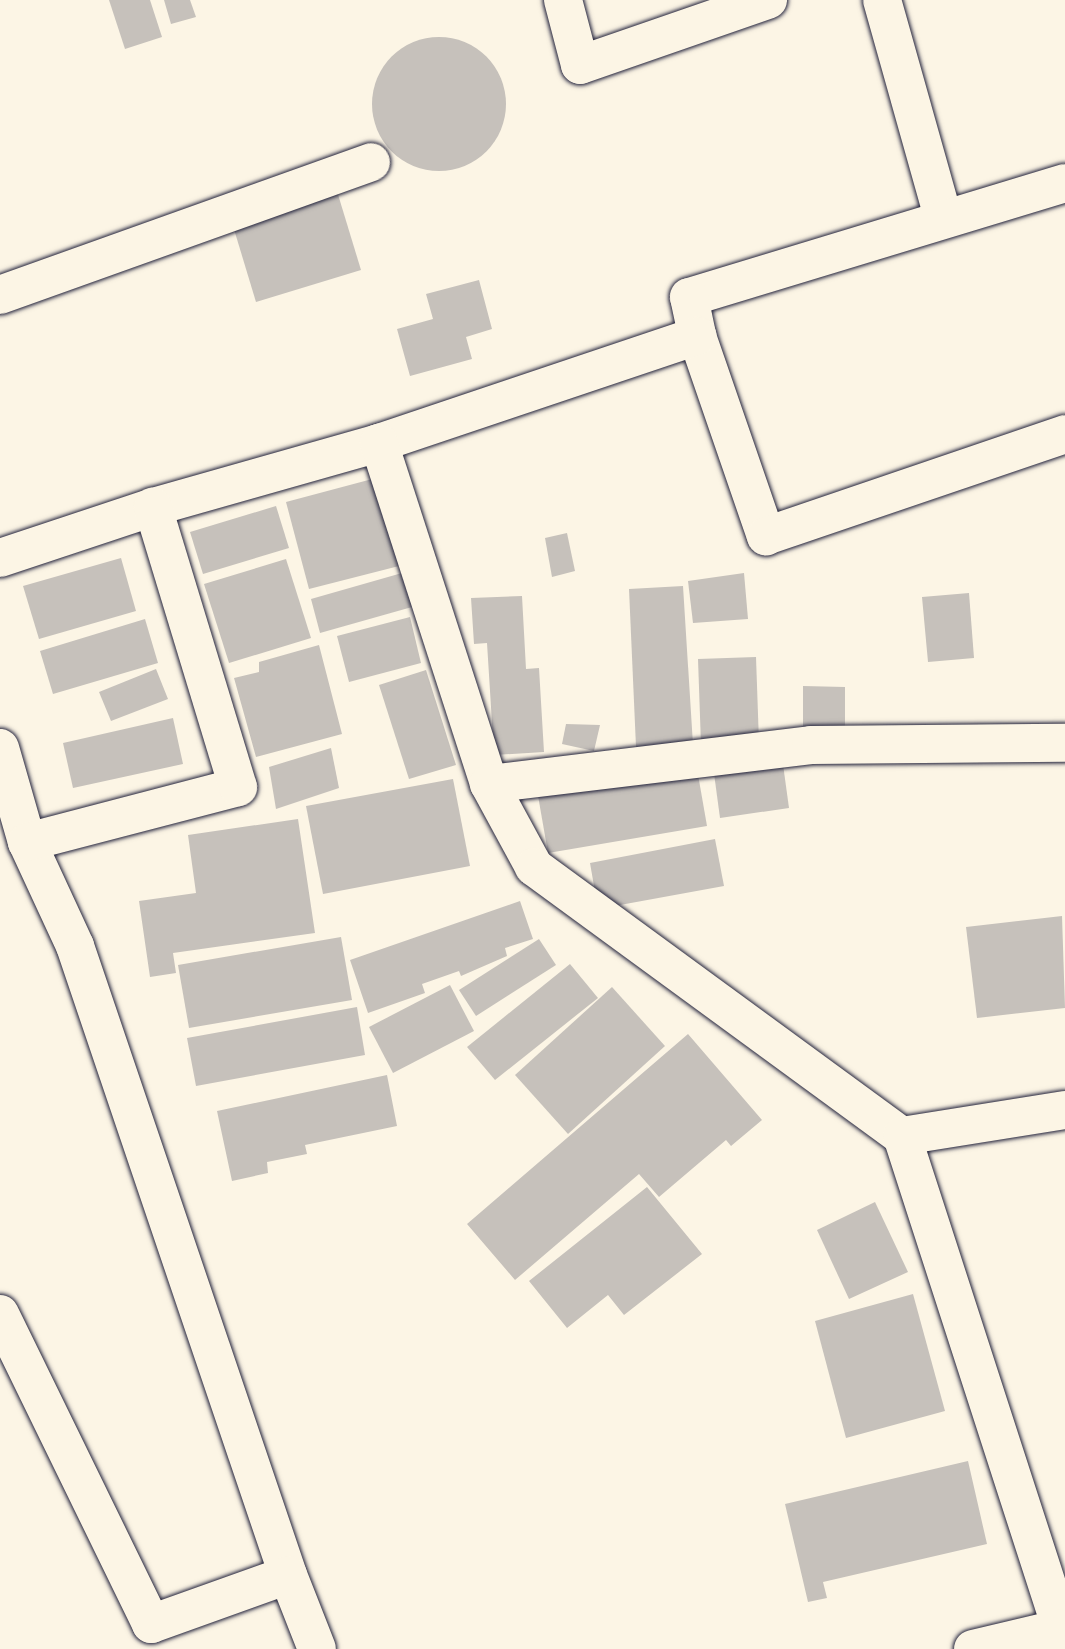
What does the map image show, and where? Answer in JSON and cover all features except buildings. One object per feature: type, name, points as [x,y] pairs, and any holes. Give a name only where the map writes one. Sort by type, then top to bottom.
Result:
[{"type":"street","points":[[563,0],[580,65],[768,0]]},
{"type":"street","points":[[882,0],[943,216]]},
{"type":"street","points":[[0,295],[371,162]]},
{"type":"street","points":[[1065,183],[943,216],[689,298],[697,336],[766,536],[1065,434]]},
{"type":"street","points":[[0,558],[153,507],[379,443],[697,336]]},
{"type":"street","points":[[379,443],[489,784],[534,867],[902,1136],[1063,1634],[973,1649]]},
{"type":"street","points":[[27,842],[238,787],[153,507]]},
{"type":"street","points":[[489,784],[811,745],[1065,743]]},
{"type":"street","points":[[0,748],[27,842],[75,946],[288,1576],[317,1649]]},
{"type":"street","points":[[902,1136],[1065,1110]]},
{"type":"street","points":[[0,1314],[150,1624],[288,1576]]}]
